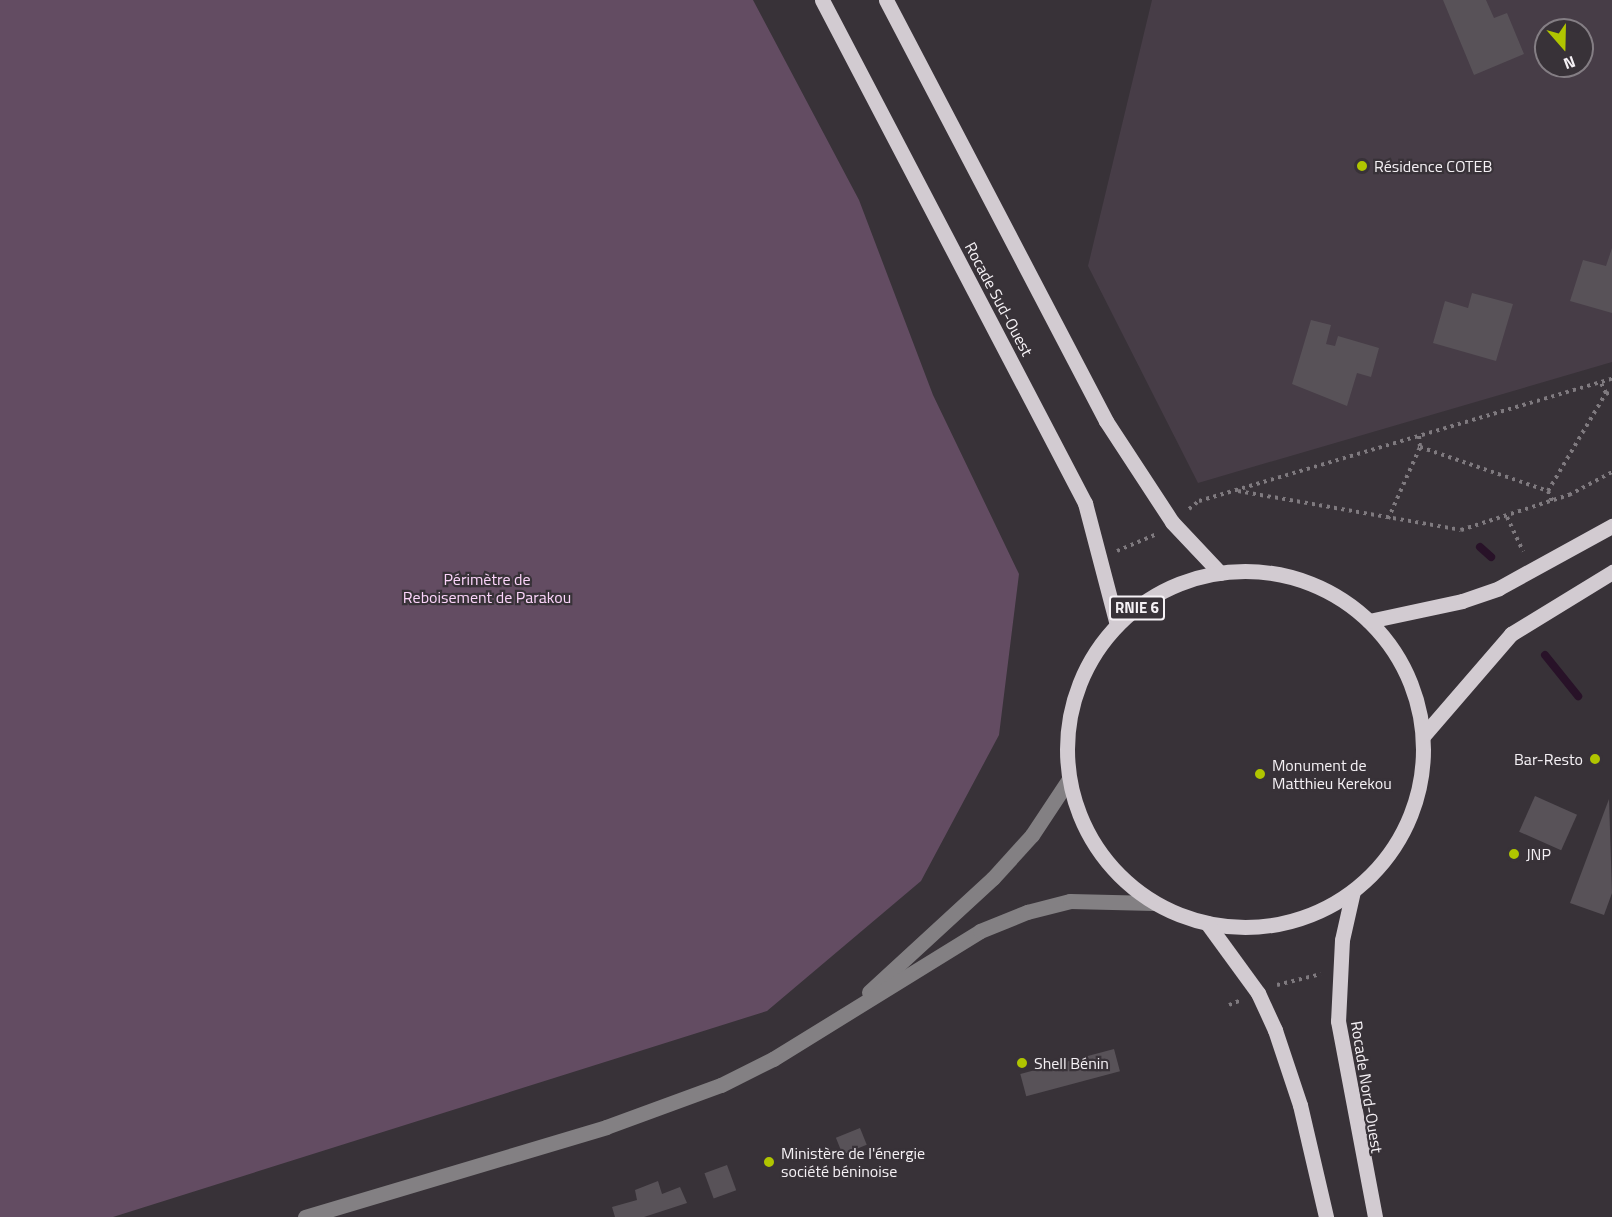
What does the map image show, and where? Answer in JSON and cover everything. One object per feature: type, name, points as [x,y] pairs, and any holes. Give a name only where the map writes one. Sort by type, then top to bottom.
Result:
[{"type":"main road","name":"Rocade Sud-Ouest","points":[[822,0],[1085,503],[1102,556],[1117,626]]},
{"type":"main road","points":[[886,0],[1106,421],[1172,522],[1220,573]]},
{"type":"main road","points":[[1369,621],[1462,602],[1499,588],[1612,526]]},
{"type":"main road","points":[[1423,735],[1511,634],[1612,572]]},
{"type":"main road","name":"RNIE 6","points":[[1220,573],[1269,573],[1300,580],[1344,601],[1369,621],[1406,673],[1423,735],[1421,780],[1408,822],[1385,860],[1353,891],[1284,923],[1207,923],[1154,903],[1123,880],[1098,850],[1079,816],[1068,779],[1067,732],[1078,685],[1117,626],[1154,597],[1220,573]]},
{"type":"main road","name":"Rocade Nord-Ouest","points":[[1353,891],[1338,973],[1343,1071],[1375,1217]]},
{"type":"main road","points":[[1207,923],[1258,993],[1300,1105],[1326,1217]]},
{"type":"street","points":[[854,1007],[993,878],[1032,835],[1068,779]]},
{"type":"street","points":[[304,1217],[663,1108],[773,1059],[980,931],[1027,912],[1070,900],[1154,903]]},
{"type":"path","points":[[1102,556],[1155,536],[1199,501],[1612,379]]},
{"type":"path","points":[[1601,382],[1606,393],[1612,395]]},
{"type":"path","points":[[1548,491],[1606,393]]},
{"type":"path","points":[[1388,519],[1420,447],[1419,436]]},
{"type":"path","points":[[1420,447],[1548,491],[1552,501]]},
{"type":"path","points":[[1235,491],[1388,519],[1469,530],[1552,501],[1612,472]]},
{"type":"path","points":[[1229,1005],[1297,976],[1338,973]]},
{"type":"shaded area","name":"Résidence COTEB","points":[[1152,0],[1612,0],[1612,362],[1198,483],[1088,266]]},
{"type":"green space","name":"Périmètre de Reboisement de Parakou","points":[[0,0],[753,0],[859,200],[933,395],[1019,574],[999,735],[921,881],[767,1011],[113,1217],[0,1217]]},
{"type":"building","points":[[1443,0],[1486,0],[1494,18],[1507,13],[1524,54],[1474,75]]},
{"type":"building","points":[[1612,248],[1612,313],[1570,301],[1583,260],[1606,266]]},
{"type":"building","points":[[1472,293],[1513,304],[1496,361],[1433,343],[1445,301],[1468,308]]},
{"type":"building","points":[[1311,320],[1331,325],[1326,344],[1335,346],[1338,336],[1379,348],[1371,377],[1357,373],[1347,406],[1292,384]]},
{"type":"building","points":[[1535,796],[1577,815],[1561,850],[1519,832]]},
{"type":"building","points":[[1609,799],[1612,893],[1604,915],[1570,903]]},
{"type":"building","points":[[1114,1049],[1120,1071],[1026,1096],[1020,1074]]},
{"type":"building","points":[[860,1128],[867,1145],[843,1154],[836,1138]]},
{"type":"building","points":[[727,1165],[736,1190],[714,1199],[704,1173]]},
{"type":"building","points":[[658,1181],[662,1194],[680,1187],[687,1203],[644,1217],[615,1217],[612,1207],[637,1200],[635,1190]]},
{"type":"waterway","points":[[1480,547],[1491,557]]},
{"type":"waterway","points":[[1545,655],[1578,696]]},
{"type":"place","name":"Résidence COTEB","points":[[1362,166]]},
{"type":"place","name":"Bar-Resto","points":[[1595,759]]},
{"type":"place","name":"Monument de Matthieu Kerekou","points":[[1260,774]]},
{"type":"place","name":"JNP","points":[[1514,854]]},
{"type":"place","name":"Shell Bénin","points":[[1022,1063]]},
{"type":"place","name":"Ministère de l'énergie société béninoise","points":[[769,1162]]}]
